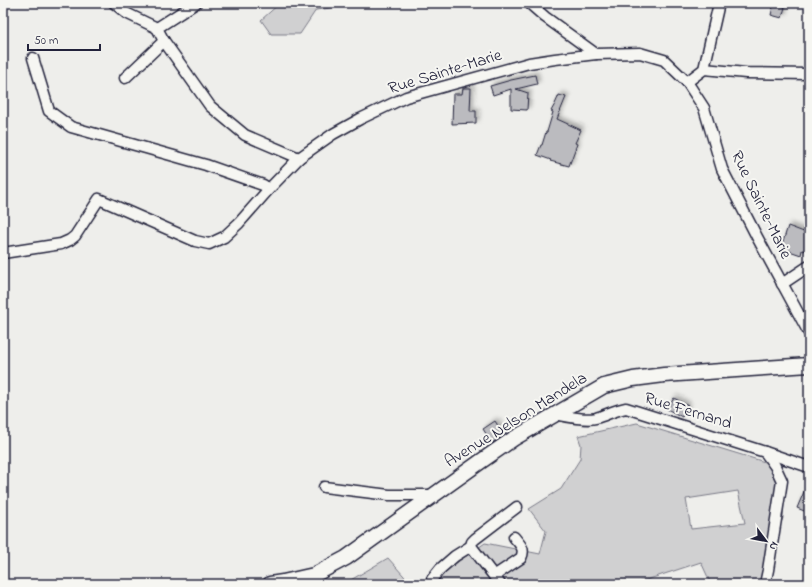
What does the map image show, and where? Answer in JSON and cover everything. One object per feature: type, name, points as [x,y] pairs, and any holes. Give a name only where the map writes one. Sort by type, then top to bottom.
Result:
[{"type":"street","points":[[114,3],[126,13],[157,28],[164,41],[210,106],[246,135],[299,158]]},
{"type":"street","points":[[157,28],[196,3]]},
{"type":"street","points":[[529,3],[544,17],[596,54]]},
{"type":"street","points":[[687,82],[704,69],[720,3]]},
{"type":"street","points":[[125,78],[164,41]]},
{"type":"street","name":"Rue Sainte-Marie","points":[[3,253],[61,244],[70,240],[75,236],[99,199],[195,241],[209,244],[224,237],[239,223],[299,158],[333,134],[406,97],[529,63],[596,54],[640,53],[664,60],[687,82],[704,108],[722,169],[782,284],[808,330]]},
{"type":"street","points":[[33,58],[49,111],[71,127],[206,165],[263,185],[269,189]]},
{"type":"street","points":[[704,69],[746,73],[809,74]]},
{"type":"street","points":[[782,284],[809,266]]},
{"type":"street","name":"Avenue Nelson Mandela","points":[[270,584],[314,575],[346,558],[513,439],[604,386],[633,379],[664,375],[809,365]]},
{"type":"street","name":"Rue Fernand","points":[[555,414],[584,419],[594,419],[619,409],[626,408],[809,467]]},
{"type":"street","points":[[765,584],[770,562],[782,481],[766,452]]},
{"type":"street","points":[[324,487],[389,495],[434,495]]},
{"type":"street","points":[[432,579],[440,569],[455,556],[471,546],[475,539],[517,507]]},
{"type":"street","points":[[471,546],[497,580],[521,558],[523,548],[514,537]]},
{"type":"shaded area","points":[[280,3],[352,3],[352,5],[316,10],[300,34],[271,34],[261,20]]},
{"type":"shaded area","points":[[637,423],[768,463],[783,484],[783,518],[769,553],[760,584],[711,584],[701,562],[634,584],[426,584],[485,543],[540,554],[546,531],[529,509],[561,489],[580,459],[581,445],[578,436]],"holes":[[[738,491],[745,523],[691,529],[686,499]]]},
{"type":"shaded area","points":[[388,558],[411,584],[344,584]]},
{"type":"building","points":[[774,3],[785,7],[782,18],[771,15]]},
{"type":"building","points":[[535,75],[537,84],[516,89],[528,93],[527,110],[511,109],[511,89],[493,95],[490,86]]},
{"type":"building","points":[[463,88],[471,88],[470,111],[476,111],[476,123],[452,124],[453,94],[462,94]]},
{"type":"building","points":[[559,95],[566,97],[557,119],[581,130],[575,143],[577,144],[569,166],[550,161],[551,160],[537,155],[547,132],[553,112],[551,111]]},
{"type":"building","points":[[788,226],[809,234],[809,251],[802,250],[801,255],[781,248]]},
{"type":"building","points":[[674,398],[688,406],[682,417],[667,409]]},
{"type":"building","points":[[495,421],[504,435],[492,443],[483,429]]},
{"type":"building","points":[[809,480],[809,513],[797,508]]}]
